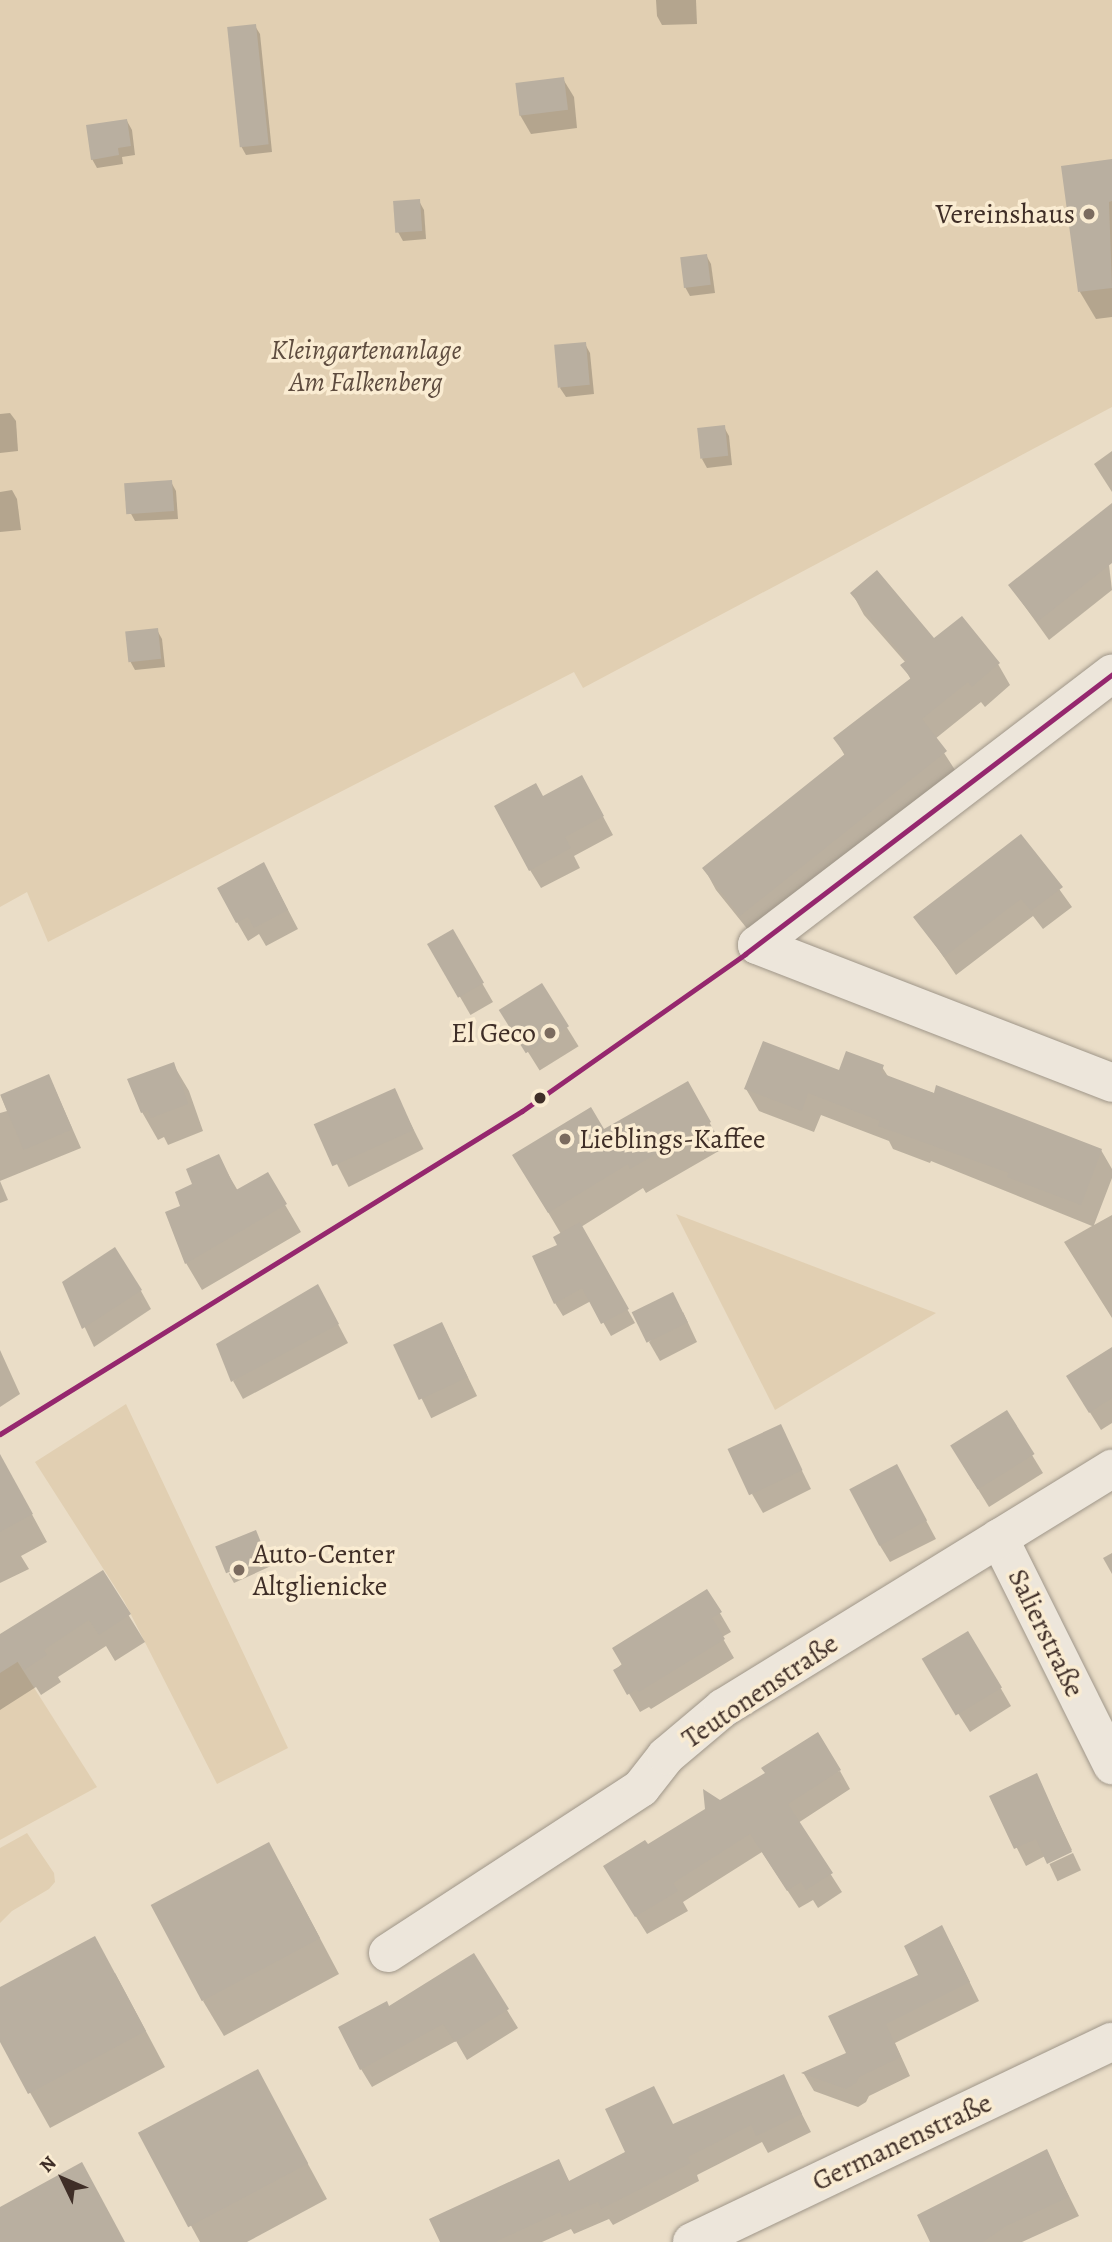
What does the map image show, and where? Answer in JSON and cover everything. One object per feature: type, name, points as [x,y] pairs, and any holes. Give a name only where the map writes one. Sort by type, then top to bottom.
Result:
[{"type":"street","points":[[1112,674],[757,945],[1112,1083]]},
{"type":"street","name":"Teutonenstraße","points":[[388,1953],[641,1788],[666,1756],[723,1709],[1112,1469]]},
{"type":"street","name":"Salierstraße","points":[[999,1538],[1112,1765]]},
{"type":"street","name":"Germanenstraße","points":[[692,2242],[1112,2042]]},
{"type":"green space","name":"Kleingartenanlage Am Falkenberg","points":[[0,0],[1112,0],[1112,407],[583,688],[574,672],[48,942],[27,892],[0,907]]},
{"type":"green space","points":[[676,1214],[936,1313],[775,1410]]},
{"type":"green space","points":[[126,1404],[288,1748],[217,1784],[124,1601],[35,1462]]},
{"type":"green space","points":[[0,1634],[97,1787],[0,1840]]},
{"type":"green space","points":[[27,1833],[54,1873],[55,1882],[49,1889],[12,1911],[0,1923],[0,1848]]},
{"type":"building","points":[[256,24],[269,144],[240,147],[227,27]]},
{"type":"building","points":[[564,77],[568,110],[519,116],[515,83]]},
{"type":"building","points":[[127,119],[131,146],[118,148],[119,155],[91,160],[86,125]]},
{"type":"building","name":"Vereinshaus","points":[[1112,159],[1112,201],[1109,202],[1112,288],[1078,292],[1061,166]]},
{"type":"building","points":[[420,199],[422,231],[395,233],[393,201]]},
{"type":"building","points":[[707,254],[711,285],[684,288],[680,257]]},
{"type":"building","points":[[586,342],[590,385],[558,388],[554,345]]},
{"type":"building","points":[[725,425],[728,456],[700,459],[697,428]]},
{"type":"building","points":[[172,480],[174,511],[126,514],[124,483]]},
{"type":"building","points":[[1112,503],[1112,563],[1037,622],[1008,585]]},
{"type":"building","points":[[877,570],[934,638],[962,616],[1000,663],[972,687],[968,682],[922,719],[947,751],[740,916],[702,868],[845,754],[833,738],[911,678],[900,665],[907,660],[850,593]]},
{"type":"building","points":[[158,628],[161,659],[128,662],[125,631]]},
{"type":"building","points":[[582,775],[604,816],[565,837],[571,848],[529,871],[494,806],[536,783],[543,796]]},
{"type":"building","points":[[1021,834],[1063,887],[1031,911],[1021,899],[944,957],[913,917]]},
{"type":"building","points":[[264,862],[288,910],[254,928],[248,917],[236,923],[217,888]]},
{"type":"building","points":[[453,929],[484,983],[458,998],[427,944]]},
{"type":"building","points":[[542,983],[569,1026],[526,1053],[499,1010]]},
{"type":"building","points":[[763,1041],[839,1070],[846,1051],[884,1065],[881,1073],[934,1093],[936,1085],[1102,1149],[1081,1205],[1007,1177],[1009,1173],[878,1126],[880,1121],[808,1093],[802,1111],[744,1089]]},
{"type":"building","points":[[174,1062],[188,1104],[151,1118],[148,1110],[141,1113],[127,1079]]},
{"type":"building","points":[[49,1074],[72,1129],[24,1150],[0,1095]]},
{"type":"building","points":[[688,1081],[711,1122],[630,1169],[628,1164],[548,1213],[512,1155],[591,1107],[604,1129]]},
{"type":"building","points":[[395,1088],[414,1130],[332,1166],[314,1124]]},
{"type":"building","points":[[219,1154],[236,1190],[268,1172],[287,1204],[185,1264],[165,1212],[180,1206],[175,1192],[192,1184],[186,1169]]},
{"type":"building","points":[[580,1222],[629,1309],[601,1324],[582,1288],[554,1304],[532,1256],[557,1245],[553,1237]]},
{"type":"building","points":[[115,1247],[142,1290],[82,1329],[62,1282]]},
{"type":"building","points":[[318,1284],[339,1324],[231,1382],[216,1344]]},
{"type":"building","points":[[673,1292],[688,1323],[647,1343],[632,1312]]},
{"type":"building","points":[[442,1322],[468,1377],[419,1400],[393,1345]]},
{"type":"building","points":[[1112,1347],[1112,1398],[1089,1413],[1066,1376]]},
{"type":"building","points":[[1007,1410],[1035,1454],[978,1490],[950,1446]]},
{"type":"building","points":[[781,1424],[803,1470],[749,1495],[728,1449]]},
{"type":"building","points":[[0,1454],[33,1514],[0,1532]]},
{"type":"building","points":[[897,1464],[927,1521],[879,1546],[849,1489]]},
{"type":"building","points":[[256,1530],[267,1557],[226,1573],[215,1546]]},
{"type":"building","points":[[103,1570],[131,1614],[99,1635],[89,1620],[44,1650],[47,1655],[24,1670],[19,1661],[0,1673],[0,1634]]},
{"type":"building","points":[[707,1589],[722,1612],[712,1618],[725,1639],[639,1692],[637,1689],[627,1695],[613,1670],[622,1665],[612,1648]]},
{"type":"building","points":[[968,1631],[1002,1688],[956,1715],[922,1659]]},
{"type":"building","points":[[818,1732],[841,1770],[788,1804],[833,1873],[806,1890],[801,1882],[787,1891],[750,1834],[673,1883],[678,1891],[635,1917],[603,1866],[645,1840],[648,1844],[705,1809],[703,1789],[720,1800],[765,1773],[761,1768]]},
{"type":"building","points":[[1037,1773],[1072,1852],[1047,1864],[1036,1839],[1014,1849],[989,1796]]},
{"type":"building","points":[[269,1842],[320,1938],[202,2001],[151,1905]]},
{"type":"building","points":[[942,1925],[970,1982],[886,2024],[901,2057],[859,2077],[856,2083],[846,2089],[801,2073],[846,2053],[828,2016],[918,1975],[904,1946]]},
{"type":"building","points":[[95,1936],[146,2031],[28,2094],[0,2042],[0,1987]]},
{"type":"building","points":[[474,1953],[509,2009],[455,2042],[443,2024],[360,2070],[338,2027],[387,2001],[389,2006]]},
{"type":"building","points":[[258,2069],[308,2163],[188,2227],[138,2133]]},
{"type":"building","points":[[784,2074],[802,2114],[756,2136],[751,2125],[688,2157],[691,2163],[601,2209],[598,2202],[562,2217],[560,2212],[495,2242],[440,2242],[429,2219],[559,2159],[569,2181],[625,2152],[605,2109],[654,2086],[673,2124]]},
{"type":"building","points":[[1047,2149],[1069,2197],[1006,2226],[983,2242],[930,2242],[917,2215]]},
{"type":"building","points":[[82,2162],[125,2242],[0,2242],[0,2207]]},
{"type":"transit line","points":[[0,1434],[522,1111],[745,954],[1112,674]]},
{"type":"place","name":"Vereinshaus","points":[[1089,214]]},
{"type":"place","name":"El Geco","points":[[550,1033]]},
{"type":"place","name":"Lieblings-Kaffee","points":[[565,1139]]},
{"type":"place","name":"Auto-Center Altglienicke","points":[[239,1570]]}]
